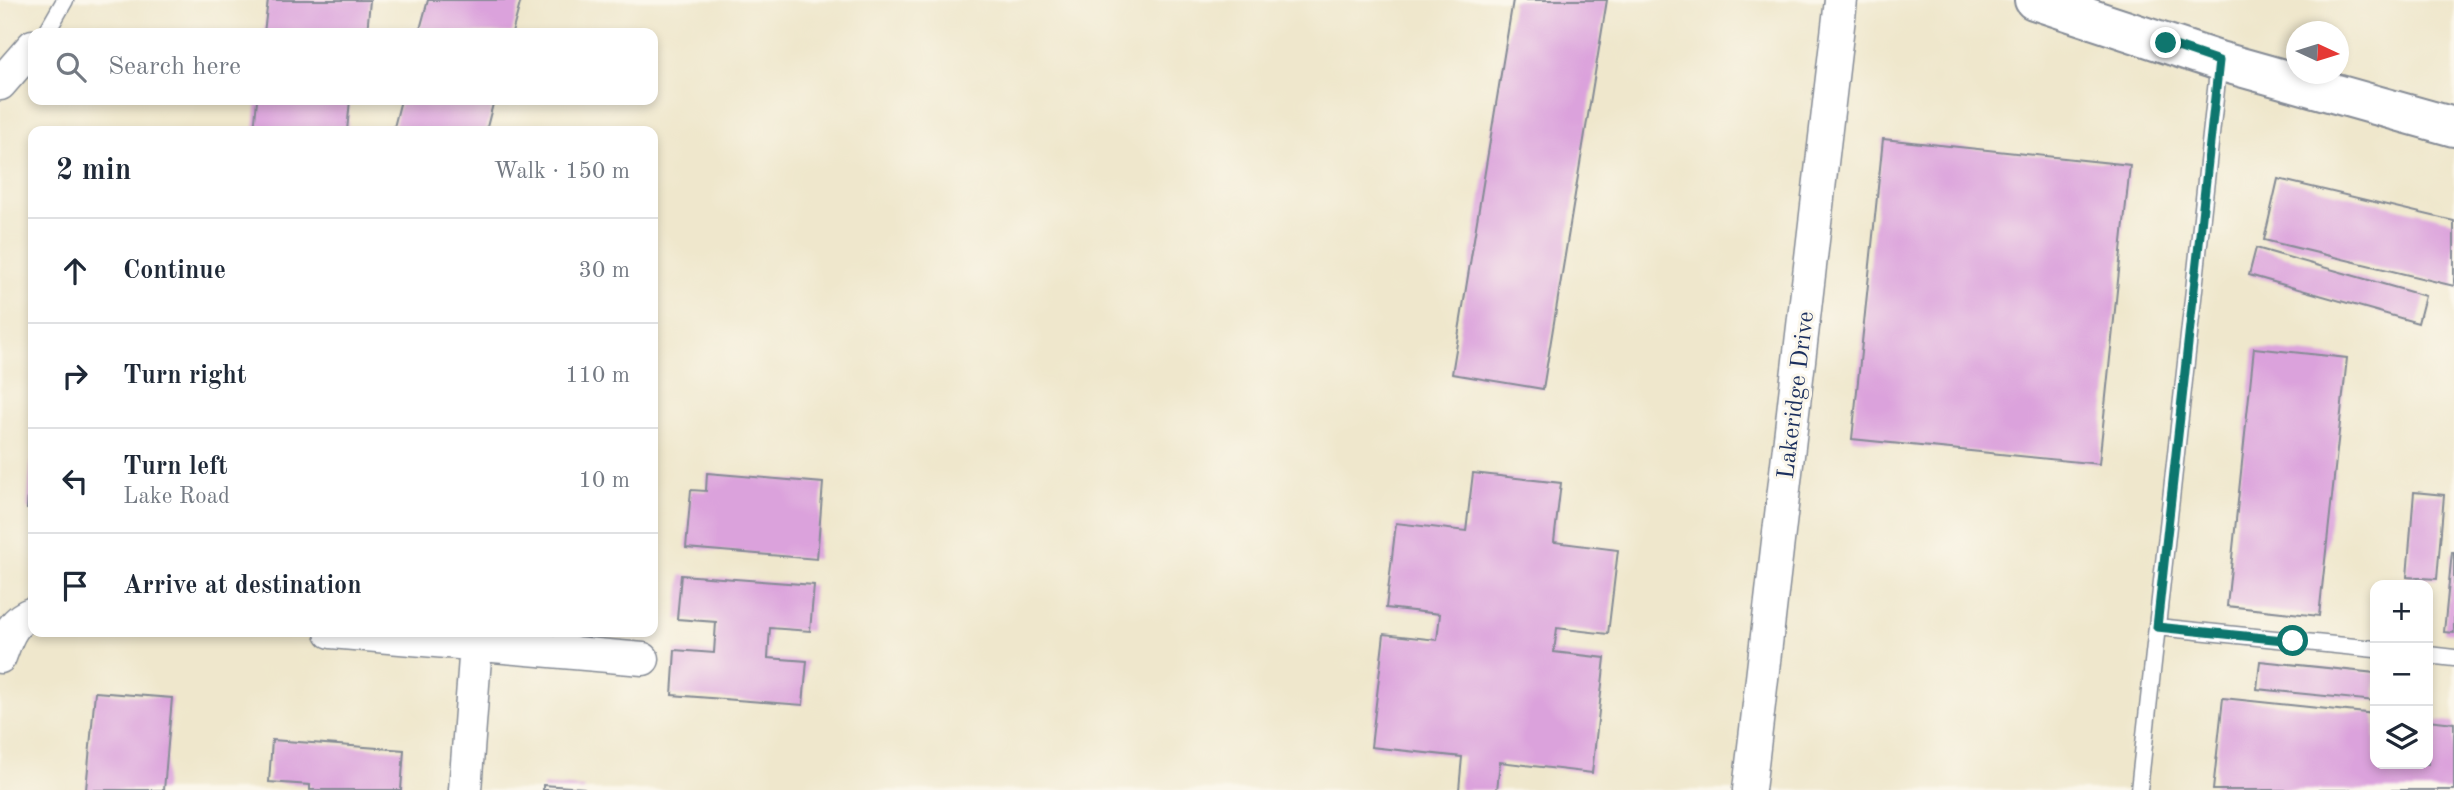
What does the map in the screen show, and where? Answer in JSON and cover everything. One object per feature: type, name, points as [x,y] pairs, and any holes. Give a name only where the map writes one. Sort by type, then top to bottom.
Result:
[{"type":"street","name":"Lakeridge Drive","points":[[1749,790],[1841,0]]},
{"type":"street","points":[[2034,0],[2219,61],[2454,127]]},
{"type":"street","points":[[0,83],[28,52]]},
{"type":"street","points":[[0,657],[9,630],[28,615]]},
{"type":"street","points":[[387,637],[643,659]]},
{"type":"street","points":[[465,790],[476,645]]},
{"type":"lane","points":[[47,28],[65,0]]},
{"type":"lane","points":[[2139,790],[2219,61]]},
{"type":"lane","points":[[2157,627],[2370,648]]},
{"type":"lane","points":[[2433,655],[2454,657]]},
{"type":"building","points":[[268,0],[370,0],[367,28],[265,28]]},
{"type":"building","points":[[428,0],[521,0],[513,28],[420,28]]},
{"type":"building","points":[[1513,0],[1607,0],[1543,389],[1452,374]]},
{"type":"building","points":[[257,105],[350,105],[347,126],[254,126]]},
{"type":"building","points":[[400,105],[493,105],[487,126],[394,126]]},
{"type":"building","points":[[1883,139],[2130,165],[2099,464],[1852,439]]},
{"type":"building","points":[[2278,179],[2454,221],[2454,286],[2264,240]]},
{"type":"building","points":[[2256,248],[2425,296],[2418,323],[2249,275]]},
{"type":"building","points":[[2254,348],[2347,358],[2319,616],[2227,606]]},
{"type":"building","points":[[707,473],[823,483],[817,559],[686,548],[691,490],[706,491]]},
{"type":"building","points":[[1473,473],[1561,483],[1554,542],[1618,550],[1608,634],[1557,628],[1554,652],[1605,658],[1592,773],[1500,762],[1497,790],[1459,790],[1462,757],[1371,747],[1384,634],[1437,640],[1440,614],[1386,608],[1396,523],[1466,531]]},
{"type":"building","points":[[2414,492],[2444,495],[2437,579],[2407,577]]},
{"type":"building","points":[[2454,552],[2454,633],[2444,632]]},
{"type":"building","points":[[681,575],[814,585],[810,631],[770,628],[768,658],[807,661],[803,705],[672,695],[675,650],[714,653],[716,622],[677,619]]},
{"type":"building","points":[[2260,661],[2370,672],[2370,700],[2257,689]]},
{"type":"building","points":[[95,692],[172,698],[164,790],[86,790]]},
{"type":"building","points":[[2223,698],[2370,713],[2370,769],[2433,769],[2433,721],[2454,723],[2454,790],[2213,790]]},
{"type":"building","points":[[272,740],[404,750],[401,790],[310,790],[310,785],[269,782]]},
{"type":"building","points":[[543,785],[584,788],[584,790],[543,790]]},
{"type":"route","points":[[2166,43],[2219,61],[2157,627],[2293,641]]}]
